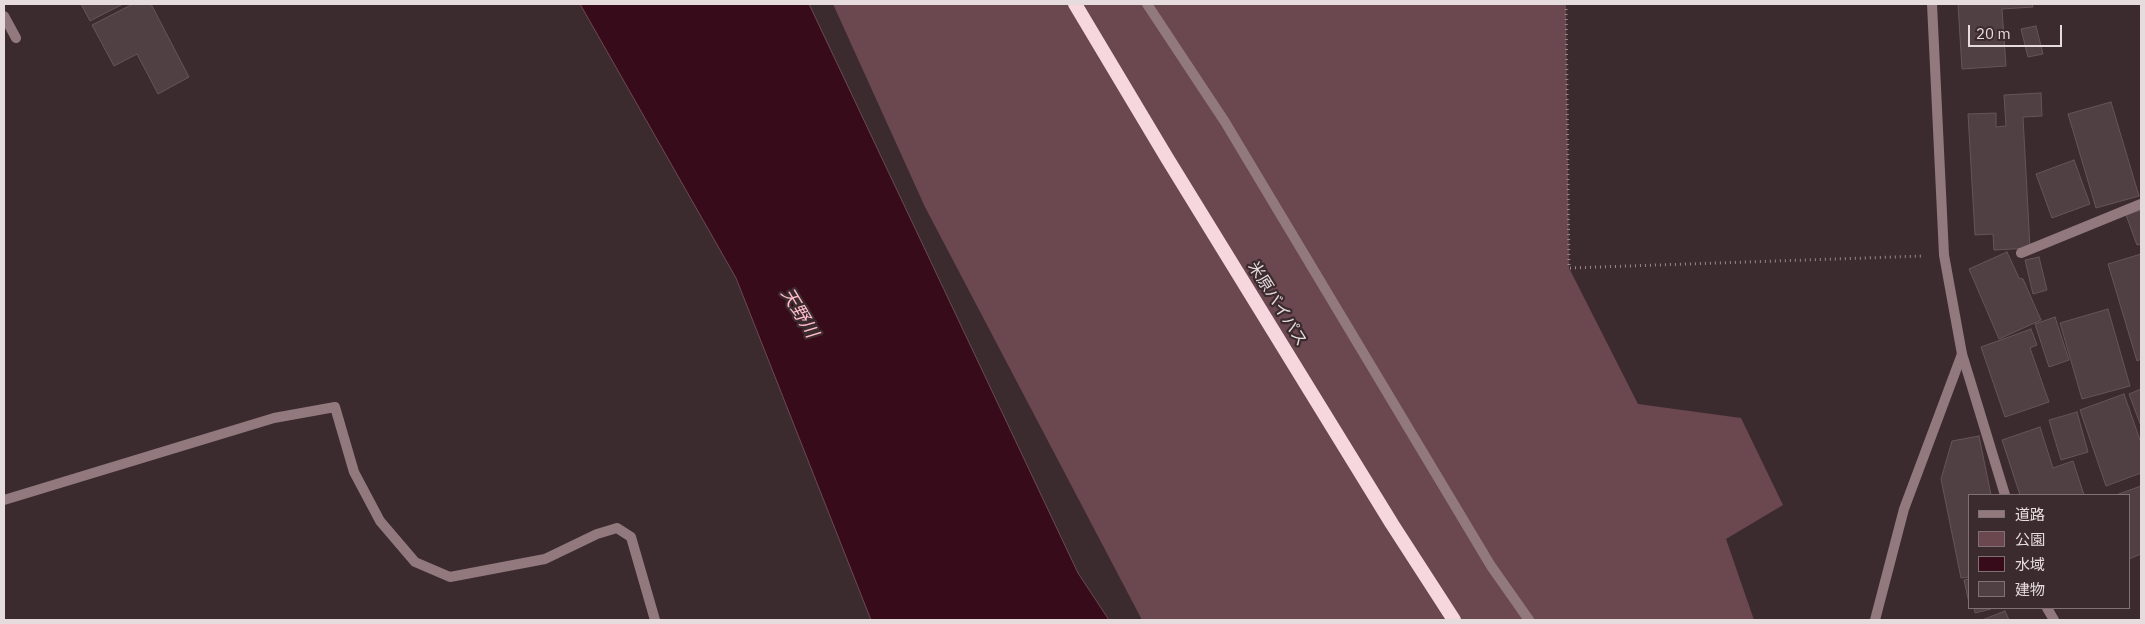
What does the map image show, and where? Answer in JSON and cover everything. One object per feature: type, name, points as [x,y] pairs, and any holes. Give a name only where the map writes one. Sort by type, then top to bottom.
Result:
[{"type":"highway","name":"米原バイパス","points":[[1075,4],[1177,175],[1454,620]]},
{"type":"street","points":[[1148,4],[1226,122],[1491,566],[1530,620]]},
{"type":"street","points":[[1932,4],[1944,255],[1962,354],[2006,494]]},
{"type":"street","points":[[4,16],[16,38]]},
{"type":"street","points":[[2021,253],[2141,204]]},
{"type":"street","points":[[1875,620],[1904,508],[1962,354]]},
{"type":"street","points":[[4,500],[274,418],[335,407],[354,472],[380,521],[415,562],[450,577],[545,559],[597,534],[617,528],[631,538],[655,620]]},
{"type":"street","points":[[2048,609],[2054,620]]},
{"type":"path","points":[[1566,4],[1569,268],[1944,255]]},
{"type":"green space","points":[[833,4],[1566,4],[1569,268],[1638,404],[1741,418],[1783,505],[1726,539],[1754,620],[1142,620],[925,207]]},
{"type":"water","name":"天野川","points":[[580,4],[809,4],[1078,573],[1109,620],[871,620],[736,278]]},
{"type":"building","points":[[81,4],[123,4],[90,21]]},
{"type":"building","points":[[133,4],[151,4],[189,77],[158,94],[137,54],[114,66],[92,25]]},
{"type":"building","points":[[1958,4],[2032,4],[2033,7],[2002,9],[2006,66],[1962,69]]},
{"type":"building","points":[[2036,26],[2043,54],[2028,57],[2021,29]]},
{"type":"building","points":[[2041,93],[2042,116],[2023,117],[2030,248],[1994,250],[1993,234],[1975,235],[1968,114],[1996,113],[1996,127],[2006,126],[2004,95]]},
{"type":"building","points":[[2111,102],[2139,196],[2096,208],[2068,114]]},
{"type":"building","points":[[2074,160],[2090,204],[2052,218],[2036,174]]},
{"type":"building","points":[[2141,210],[2141,244],[2137,245],[2126,215]]},
{"type":"building","points":[[2007,252],[2019,278],[2023,279],[2041,320],[1999,339],[1969,269]]},
{"type":"building","points":[[2141,254],[2141,359],[2137,361],[2108,264]]},
{"type":"building","points":[[2039,257],[2047,290],[2033,294],[2025,260]]},
{"type":"building","points":[[2108,309],[2130,386],[2082,399],[2060,323]]},
{"type":"building","points":[[2055,317],[2069,360],[2049,367],[2035,324]]},
{"type":"building","points":[[2031,329],[2037,345],[2030,348],[2049,402],[2005,417],[1981,347]]},
{"type":"building","points":[[2141,389],[2141,426],[2129,394]]},
{"type":"building","points":[[2124,394],[2141,443],[2141,473],[2106,486],[2080,410]]},
{"type":"building","points":[[2077,412],[2088,452],[2061,460],[2049,420]]},
{"type":"building","points":[[2040,427],[2053,468],[2073,461],[2084,494],[2020,494],[2002,440]]},
{"type":"building","points":[[1979,436],[1991,494],[1968,494],[1968,577],[1961,578],[1941,479],[1952,441]]},
{"type":"building","points":[[2141,486],[2141,554],[2130,559],[2130,494],[2119,494]]},
{"type":"building","points":[[1968,579],[1968,598],[1964,580]]},
{"type":"building","points":[[1974,609],[1991,609],[1975,613]]},
{"type":"building","points":[[2005,611],[2009,620],[1982,620]]}]
